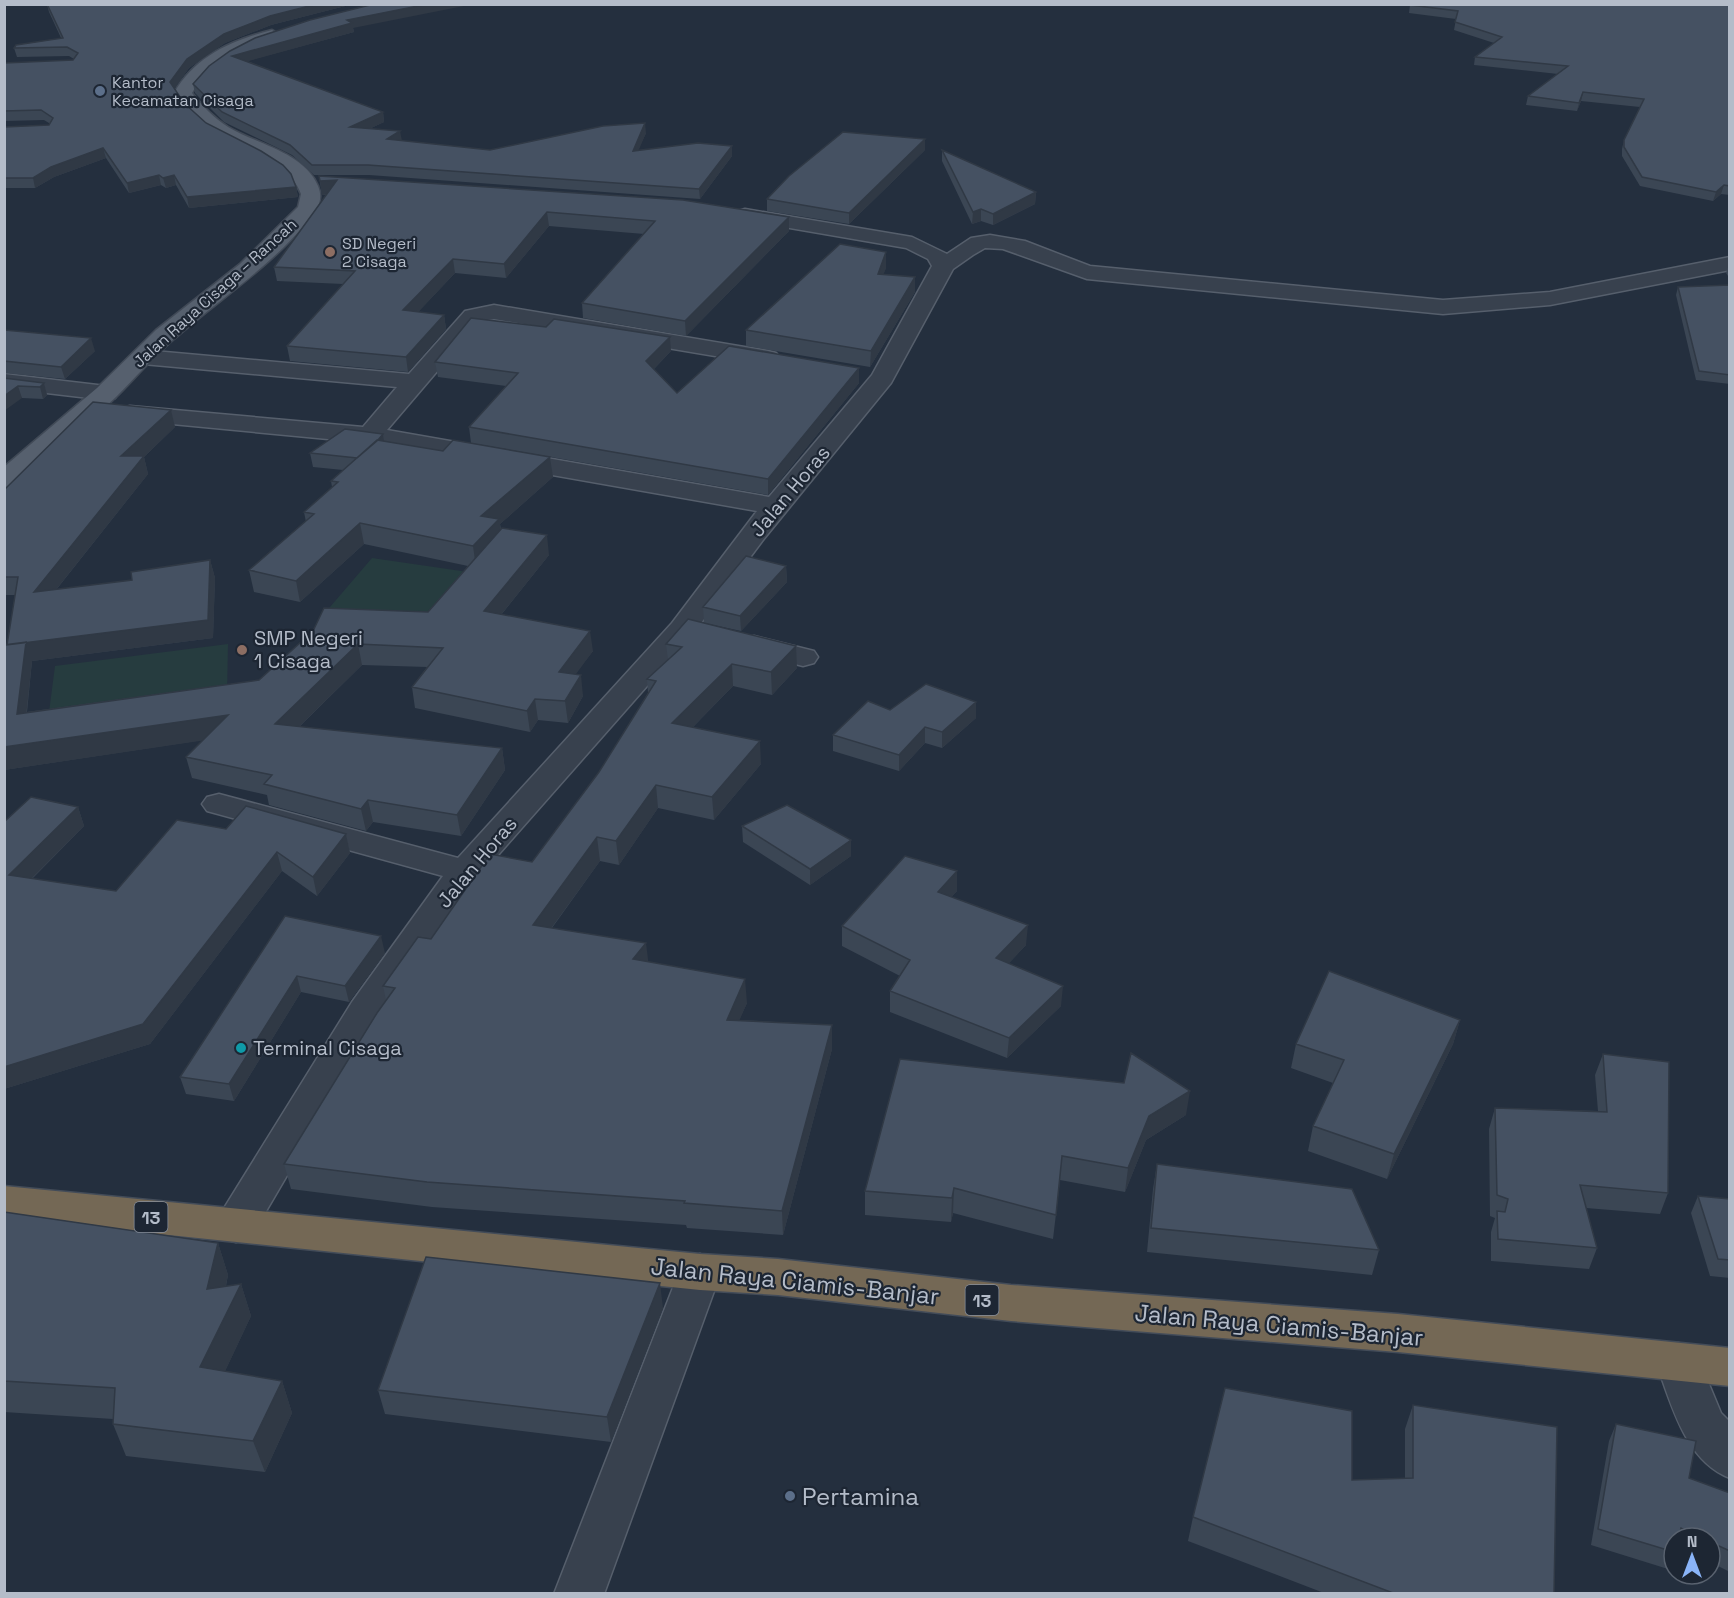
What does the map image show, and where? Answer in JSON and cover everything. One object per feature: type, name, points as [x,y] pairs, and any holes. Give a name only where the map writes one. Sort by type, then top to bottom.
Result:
[{"type":"highway","name":"Jalan Raya Ciamis-Banjar","points":[[4,1202],[700,1272],[778,1277],[1011,1303],[1398,1333],[1730,1367]]},
{"type":"main road","points":[[293,28],[263,37],[210,60],[188,81],[183,93],[197,112],[222,131],[268,153],[298,172],[307,183]]},
{"type":"main road","name":"Jalan Raya Cisaga – Rancah","points":[[4,482],[106,393],[164,335],[248,269],[300,218],[308,207],[311,194],[307,183]]},
{"type":"street","points":[[307,183],[338,183]]},
{"type":"street","points":[[717,210],[912,243],[937,255],[943,266],[979,243],[988,241],[1038,252],[1068,267],[1086,272],[1443,307],[1473,307],[1594,290],[1730,263]]},
{"type":"street","name":"Jalan Horas","points":[[236,1225],[365,1011],[465,871],[682,629],[753,534],[778,507],[939,277],[943,266]]},
{"type":"street","points":[[370,435],[467,321],[482,313],[494,312],[788,362]]},
{"type":"street","points":[[143,357],[418,381]]},
{"type":"street","points":[[4,381],[106,393]]},
{"type":"street","points":[[85,409],[370,435],[778,507]]},
{"type":"street","points":[[682,629],[803,657]]},
{"type":"street","points":[[219,804],[465,871]]},
{"type":"street","points":[[579,1593],[700,1272]]},
{"type":"street","points":[[1678,1362],[1702,1425],[1730,1457]]},
{"type":"green space","points":[[372,558],[475,573],[430,630],[324,614]]},
{"type":"green space","points":[[228,644],[227,696],[48,720],[55,666]]},
{"type":"building","points":[[47,4],[317,4],[270,16],[224,34],[187,59],[170,82],[184,103],[206,123],[283,165],[291,174],[296,187],[187,197],[174,175],[163,178],[159,175],[127,183],[103,148],[51,167],[33,178],[4,178],[4,127],[49,125],[53,118],[41,110],[4,111],[4,63],[73,60],[78,53],[67,47],[14,48],[16,45],[63,38]]},
{"type":"building","points":[[374,4],[428,4],[347,20],[352,23],[232,56],[383,112],[350,127],[400,131],[387,139],[490,150],[603,126],[645,123],[633,151],[698,143],[732,146],[699,189],[368,165],[312,165],[290,145],[222,112],[193,84],[209,66],[230,51],[255,38],[310,20]]},
{"type":"building","points":[[1724,4],[1730,6],[1730,186],[1724,185],[1716,192],[1642,177],[1624,147],[1624,140],[1644,99],[1583,92],[1579,103],[1528,96],[1568,66],[1475,57],[1502,37],[1455,22],[1458,11],[1410,5]]},
{"type":"building","points":[[843,132],[925,139],[849,213],[767,199],[789,176]]},
{"type":"building","points":[[942,150],[1036,192],[993,214],[981,209],[973,212]]},
{"type":"building","points":[[319,176],[683,200],[789,217],[685,321],[582,303],[655,221],[547,212],[504,264],[453,259],[403,310],[444,315],[406,357],[287,346],[355,271],[274,267],[337,180],[320,181]]},
{"type":"building","points":[[840,244],[886,252],[878,274],[915,277],[871,351],[746,330]]},
{"type":"building","points":[[1730,285],[1730,375],[1699,371],[1678,287]]},
{"type":"building","points":[[471,318],[546,327],[554,319],[670,337],[646,361],[677,393],[729,346],[859,368],[768,479],[469,427],[518,373],[435,362]]},
{"type":"building","points":[[4,330],[91,338],[61,367],[4,361]]},
{"type":"building","points":[[4,378],[44,383],[40,387],[18,386],[4,396]]},
{"type":"building","points":[[93,402],[171,410],[121,456],[144,456],[34,592],[132,580],[131,572],[210,560],[208,620],[7,645],[18,577],[4,577],[4,490]]},
{"type":"building","points":[[345,429],[383,434],[357,458],[310,453]]},
{"type":"building","points":[[377,440],[443,451],[453,440],[550,457],[481,516],[499,519],[473,546],[360,523],[296,581],[249,570],[314,514],[304,512],[338,482],[331,481]]},
{"type":"building","points":[[502,528],[547,535],[484,611],[590,631],[559,672],[581,675],[565,701],[535,699],[527,711],[412,687],[443,648],[358,644],[275,724],[502,748],[457,815],[368,800],[361,809],[264,784],[272,775],[186,757],[228,715],[4,747],[4,645],[26,642],[17,714],[259,680],[313,631],[324,608],[428,612]]},
{"type":"building","points":[[746,556],[786,566],[740,616],[703,607]]},
{"type":"building","points":[[688,619],[796,646],[771,672],[732,664],[672,723],[760,741],[712,797],[656,785],[616,841],[597,837],[533,925],[646,943],[633,959],[745,979],[727,1020],[832,1025],[782,1211],[684,1203],[685,1201],[427,1182],[284,1164],[377,1013],[395,988],[383,986],[418,937],[431,939],[490,854],[532,862],[599,772],[656,681],[647,679],[682,647],[666,644]]},
{"type":"building","points":[[926,684],[976,702],[942,732],[925,727],[899,755],[833,735],[868,701],[890,710]]},
{"type":"building","points":[[31,797],[78,807],[9,875],[116,891],[177,820],[226,829],[246,806],[346,834],[313,877],[277,852],[143,1024],[4,1067],[4,822]]},
{"type":"building","points":[[787,805],[851,840],[810,869],[742,826]]},
{"type":"building","points":[[905,856],[957,871],[938,892],[1028,925],[996,958],[1063,986],[1009,1038],[890,991],[910,960],[842,926]]},
{"type":"building","points":[[285,916],[381,936],[345,986],[297,976],[229,1084],[180,1077]]},
{"type":"building","points":[[1329,971],[1460,1020],[1394,1154],[1313,1126],[1344,1060],[1296,1044]]},
{"type":"building","points":[[1131,1053],[1190,1091],[1149,1116],[1128,1168],[1062,1156],[1056,1215],[954,1188],[952,1198],[865,1191],[900,1059],[1124,1083]]},
{"type":"building","points":[[1603,1054],[1669,1062],[1668,1193],[1580,1185],[1597,1248],[1498,1239],[1497,1211],[1505,1212],[1508,1199],[1497,1195],[1495,1108],[1607,1112]]},
{"type":"building","points":[[1157,1164],[1352,1189],[1379,1250],[1151,1228]]},
{"type":"building","points":[[1698,1196],[1730,1199],[1730,1260],[1718,1259]]},
{"type":"building","points":[[4,1212],[218,1243],[207,1289],[241,1284],[200,1367],[282,1381],[253,1441],[113,1424],[115,1388],[4,1381]]},
{"type":"building","points":[[426,1257],[660,1283],[607,1417],[378,1390]]},
{"type":"building","points":[[1225,1388],[1352,1411],[1352,1480],[1413,1478],[1413,1405],[1557,1427],[1554,1593],[1393,1593],[1193,1517]]},
{"type":"building","points":[[1616,1424],[1696,1441],[1689,1478],[1730,1493],[1730,1551],[1722,1547],[1722,1526],[1662,1526],[1662,1548],[1598,1529]]},
{"type":"place","name":"Kantor Kecamatan Cisaga","points":[[100,91]]},
{"type":"place","name":"SD Negeri 2 Cisaga","points":[[330,252]]},
{"type":"place","name":"SMP Negeri 1 Cisaga","points":[[242,650]]},
{"type":"place","name":"Terminal Cisaga","points":[[241,1048]]},
{"type":"place","name":"Pertamina","points":[[790,1496]]}]
